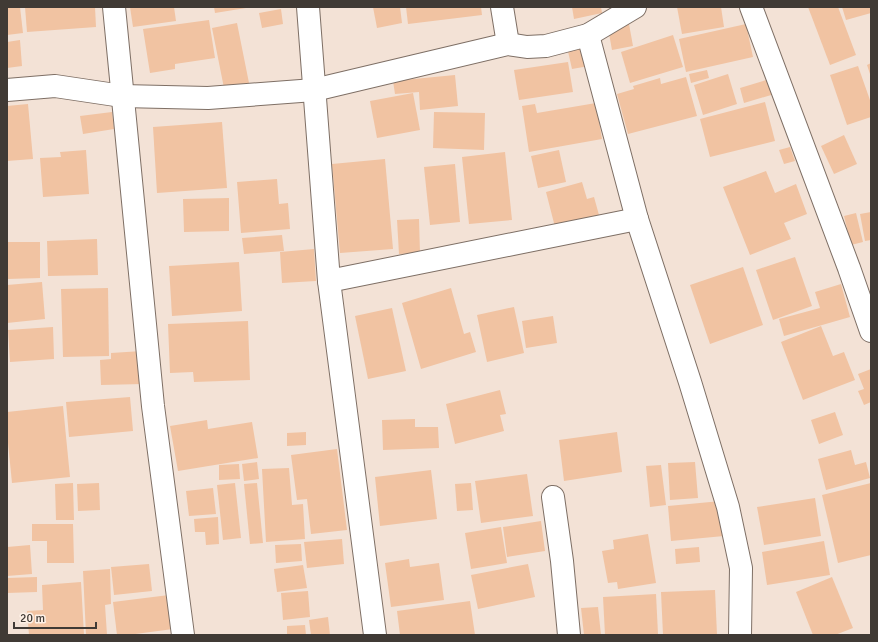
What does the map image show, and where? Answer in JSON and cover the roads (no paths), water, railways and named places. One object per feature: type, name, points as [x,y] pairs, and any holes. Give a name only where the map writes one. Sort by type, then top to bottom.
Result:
[{"type":"street","points":[[114,7],[153,406],[183,635]]},
{"type":"street","points":[[308,7],[330,281],[375,635]]},
{"type":"street","points":[[502,7],[508,44]]},
{"type":"street","points":[[7,90],[55,86],[122,96],[208,98],[314,90],[508,44],[527,47],[546,46],[588,34],[635,7]]},
{"type":"street","points":[[751,7],[849,268],[871,331]]},
{"type":"street","points":[[588,34],[637,219],[690,382],[728,506],[741,568],[740,635]]},
{"type":"street","points":[[330,281],[637,219]]},
{"type":"street","points":[[553,498],[562,561],[569,635]]}]
